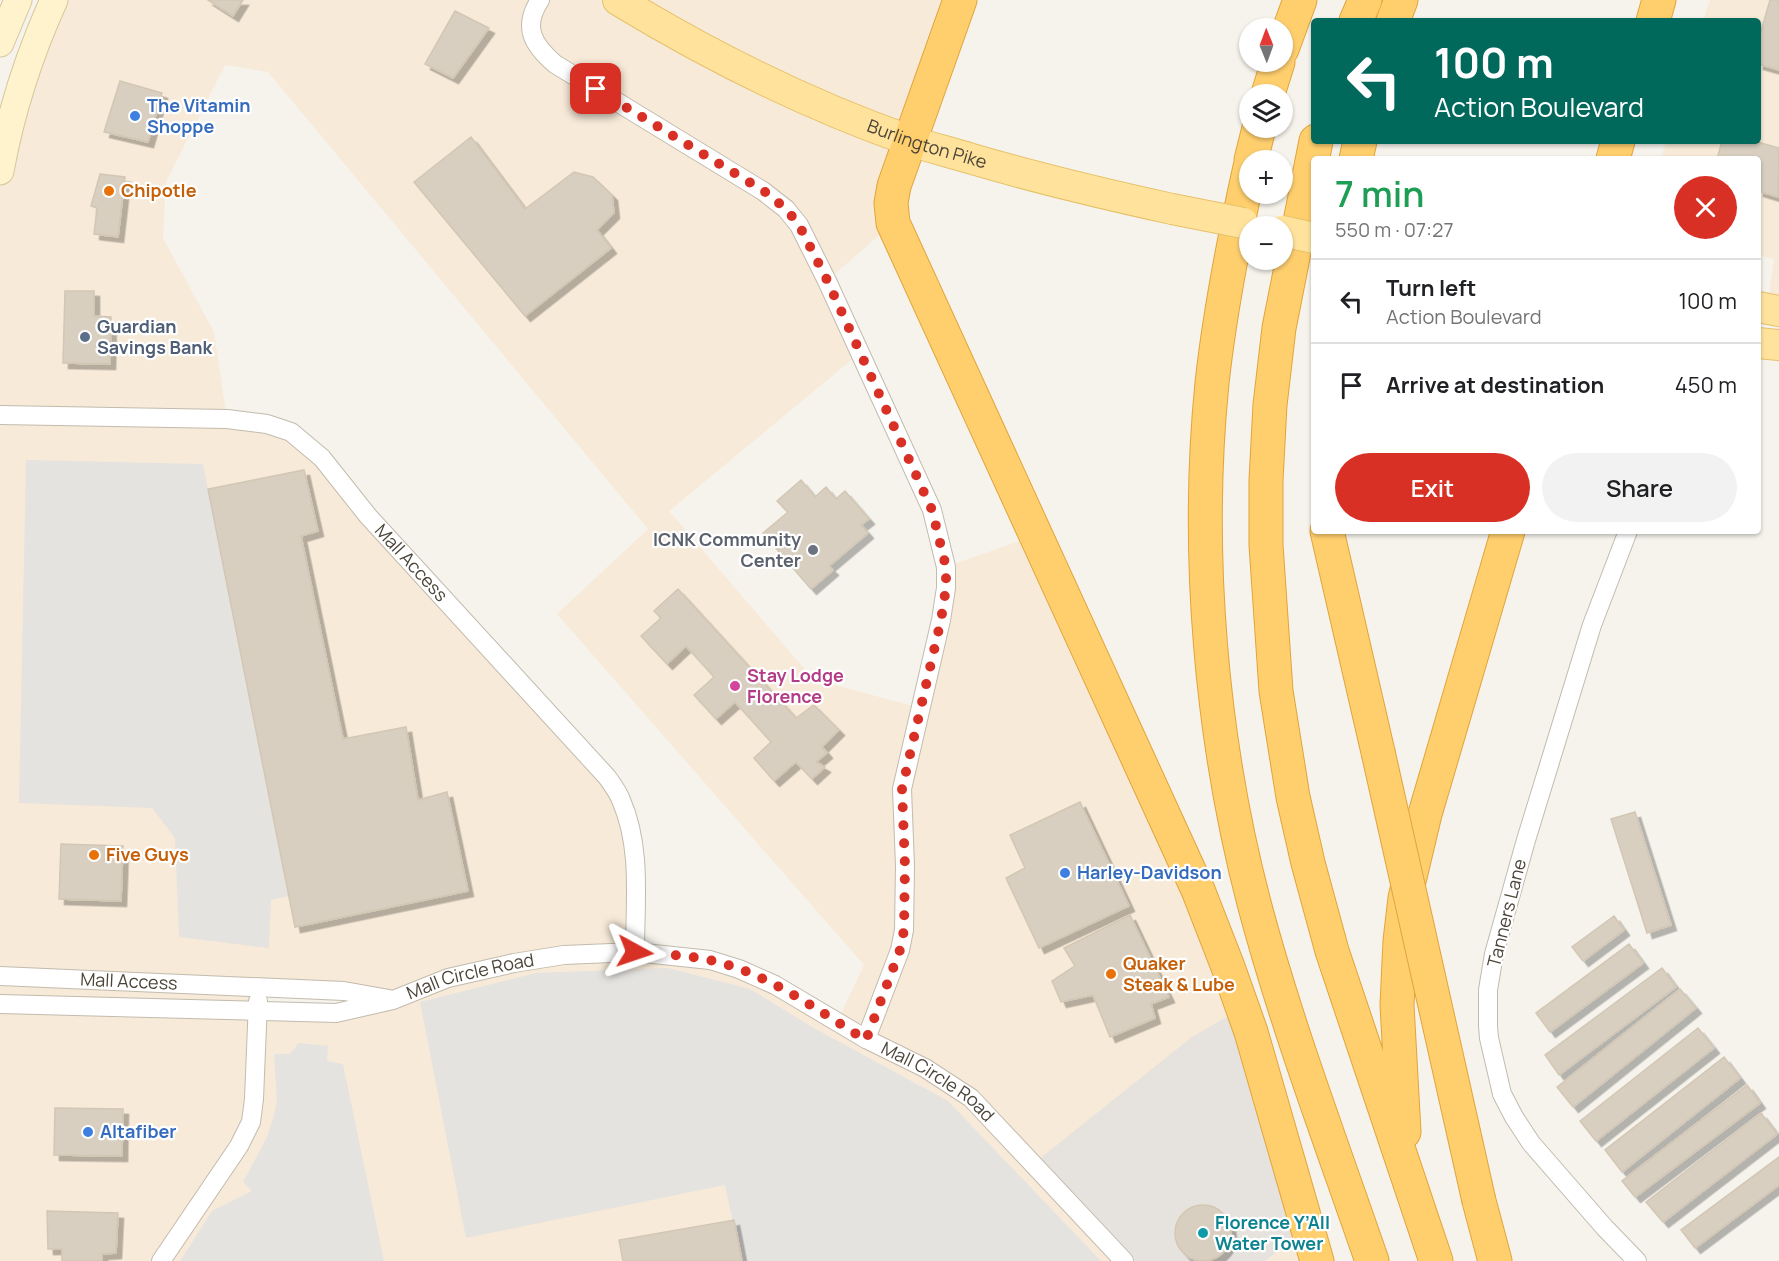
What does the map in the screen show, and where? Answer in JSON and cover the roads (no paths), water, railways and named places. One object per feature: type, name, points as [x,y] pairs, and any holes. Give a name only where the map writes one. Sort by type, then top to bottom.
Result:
[{"type":"highway","points":[[960,0],[894,186],[891,203],[893,223],[1198,890],[1251,1032],[1317,1261]]},
{"type":"highway","points":[[1293,19],[1300,0]]},
{"type":"highway","points":[[1357,18],[1365,0]]},
{"type":"highway","points":[[1394,18],[1401,0]]},
{"type":"highway","points":[[1654,18],[1659,0]]},
{"type":"highway","points":[[1311,167],[1280,328],[1270,405],[1266,480],[1266,545],[1276,691],[1293,797],[1332,951],[1436,1261]]},
{"type":"highway","points":[[1242,204],[1226,280],[1212,384],[1204,525],[1207,594],[1220,729],[1254,903],[1287,1009],[1372,1261]]},
{"type":"highway","points":[[1328,534],[1479,1201],[1495,1261]]},
{"type":"highway","points":[[1405,1167],[1397,1005],[1400,941],[1406,898],[1425,814],[1507,534]]},
{"type":"main road","points":[[0,44],[18,0]]},
{"type":"main road","points":[[0,171],[24,74],[35,42],[54,0]]},
{"type":"main road","name":"Burlington Pike","points":[[618,0],[653,22],[751,74],[848,117],[910,141],[1032,176],[1239,222]]},
{"type":"main road","points":[[1293,233],[1311,237]]},
{"type":"main road","points":[[1761,308],[1779,311]]},
{"type":"main road","points":[[1761,344],[1779,347]]},
{"type":"street","points":[[540,0],[529,21],[534,39],[543,54],[555,64],[764,191],[786,209],[799,225],[827,280],[932,510],[944,552],[946,588],[941,620],[902,789],[905,866],[904,930],[900,950],[866,1040]]},
{"type":"street","points":[[1761,353],[1779,347]]},
{"type":"street","name":"Mall Access","points":[[0,415],[227,419],[278,427],[301,438],[322,458],[368,516],[607,777],[621,799],[631,827],[636,854],[635,952]]},
{"type":"street","name":"Tanners Lane","points":[[1627,534],[1592,625],[1526,840],[1494,954],[1488,990],[1488,1026],[1502,1094],[1514,1117],[1531,1143],[1637,1261]]},
{"type":"street","name":"Mall Circle Road","points":[[257,1011],[336,1013],[393,1000],[448,978],[514,963],[564,955],[635,952],[710,960],[739,969],[775,985],[866,1040],[925,1068],[971,1098],[1124,1261]]},
{"type":"street","name":"Mall Access","points":[[0,976],[258,987]]},
{"type":"street","points":[[161,1261],[239,1146],[250,1122],[254,1099],[258,987]]},
{"type":"street","name":"Mall Circle Road","points":[[258,987],[344,991],[393,1000]]},
{"type":"street","name":"Mall Access","points":[[0,1004],[257,1011]]},
{"type":"place","name":"The Vitamin Shoppe","points":[[135,116]]},
{"type":"place","name":"Chipotle","points":[[109,191]]},
{"type":"place","name":"Guardian Savings Bank","points":[[85,337]]},
{"type":"place","name":"ICNK Community Center","points":[[813,550]]},
{"type":"place","name":"Stay Lodge Florence","points":[[735,686]]},
{"type":"place","name":"Five Guys","points":[[94,855]]},
{"type":"place","name":"Harley-Davidson","points":[[1065,873]]},
{"type":"place","name":"Quaker Steak & Lube","points":[[1111,974]]},
{"type":"place","name":"Altafiber","points":[[88,1132]]},
{"type":"place","name":"Florence Y’All Water Tower","points":[[1203,1233]]}]
